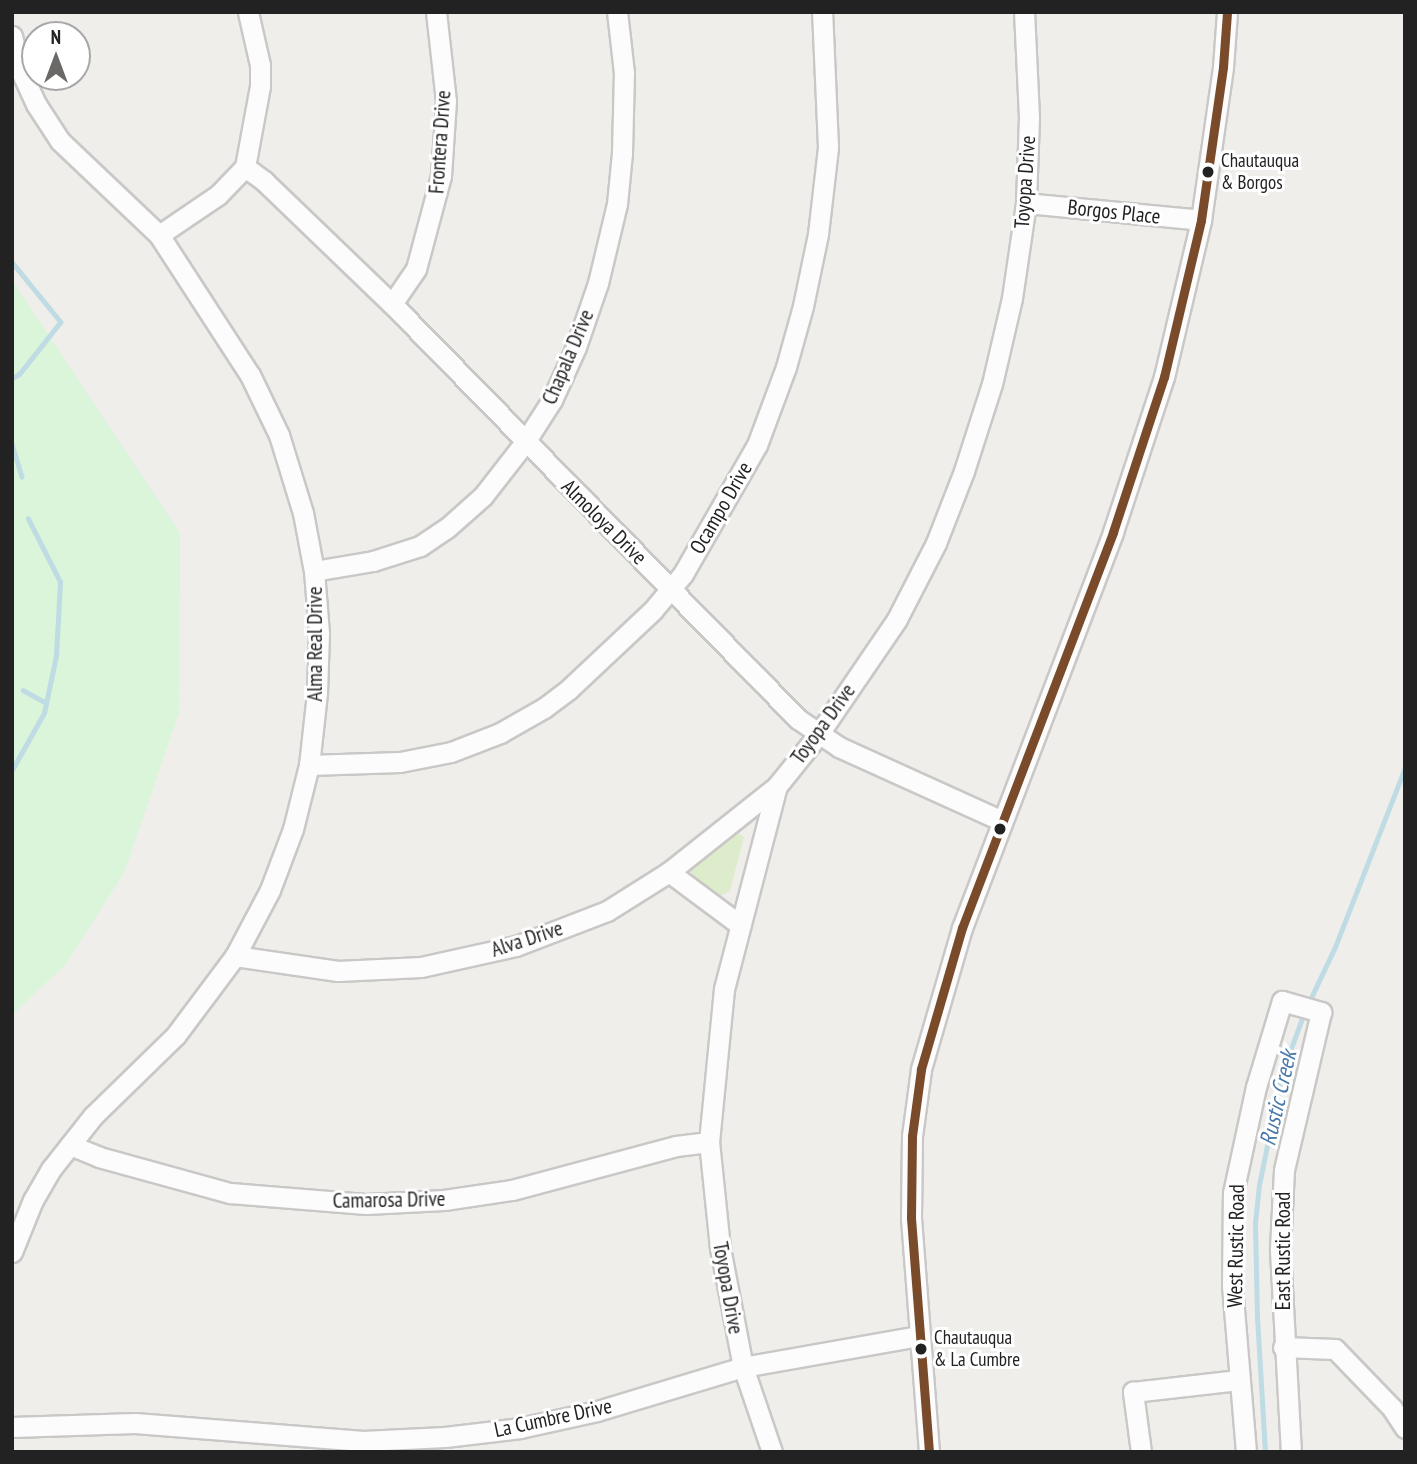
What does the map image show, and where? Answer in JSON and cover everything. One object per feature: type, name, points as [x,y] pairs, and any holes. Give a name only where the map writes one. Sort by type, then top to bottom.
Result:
[{"type":"street","points":[[159,235],[218,195],[245,167],[260,86],[260,65],[248,12]]},
{"type":"street","name":"Frontera Drive","points":[[391,304],[416,269],[441,176],[446,101],[436,12]]},
{"type":"street","name":"Chapala Drive","points":[[314,570],[373,561],[420,546],[447,528],[483,496],[525,442],[552,400],[576,347],[598,283],[617,204],[622,153],[624,73],[617,12]]},
{"type":"street","name":"Ocampo Drive","points":[[309,765],[401,762],[451,752],[500,733],[544,708],[569,689],[653,610],[683,573],[757,445],[786,367],[803,306],[818,234],[828,147],[822,12]]},
{"type":"street","name":"Toyopa Drive","points":[[772,1452],[743,1367],[720,1248],[709,1142],[724,989],[777,786],[818,735],[897,619],[936,544],[964,471],[992,384],[1012,298],[1026,203],[1029,117],[1024,12]]},
{"type":"street","points":[[929,1452],[911,1218],[911,1150],[920,1069],[945,980],[1002,821],[1140,457],[1164,377],[1201,220],[1223,67],[1227,12]]},
{"type":"street","name":"Alma Real Drive","points":[[12,36],[19,67],[36,104],[60,141],[159,235],[250,376],[278,435],[303,513],[314,570],[319,633],[317,693],[309,765],[293,829],[279,865],[235,956],[176,1035],[93,1116],[51,1169],[33,1200],[12,1252]]},
{"type":"street","name":"Almoloya Drive","points":[[245,167],[264,181],[391,304],[798,719],[818,735],[1002,821]]},
{"type":"street","name":"Borgos Place","points":[[1026,203],[1201,220]]},
{"type":"street","name":"Alva Drive","points":[[235,956],[338,971],[421,967],[516,946],[607,911],[669,872],[777,786]]},
{"type":"street","points":[[669,872],[740,925]]},
{"type":"street","name":"West Rustic Road","points":[[1246,1452],[1232,1286],[1233,1193],[1256,1087],[1282,1001],[1310,1009]]},
{"type":"street","name":"East Rustic Road","points":[[1290,1452],[1280,1250],[1284,1170],[1310,1009]]},
{"type":"street","name":"Camarosa Drive","points":[[70,1145],[99,1157],[230,1193],[366,1204],[444,1200],[512,1190],[676,1146],[709,1142]]},
{"type":"street","name":"La Cumbre Drive","points":[[12,1427],[135,1423],[363,1441],[445,1437],[520,1428],[597,1411],[743,1367],[918,1336]]},
{"type":"street","points":[[1283,1347],[1335,1349],[1392,1408],[1405,1428]]},
{"type":"street","points":[[1141,1452],[1133,1392],[1238,1380]]},
{"type":"green space","points":[[12,280],[180,533],[179,713],[124,873],[66,964],[12,1015]]},
{"type":"green space","points":[[738,833],[744,837],[730,891],[719,896],[693,878],[690,869],[730,834]]},
{"type":"waterway","points":[[12,262],[61,322],[20,374],[12,379]]},
{"type":"waterway","points":[[12,444],[22,476]]},
{"type":"waterway","points":[[12,770],[44,713],[56,656],[60,582],[28,519]]},
{"type":"waterway","points":[[23,690],[46,703]]},
{"type":"waterway","name":"Rustic Creek","points":[[1309,1002],[1335,947],[1405,767]]},
{"type":"waterway","name":"Rustic Creek","points":[[1265,1452],[1257,1319],[1255,1223],[1259,1185],[1282,1073],[1304,1013]]},
{"type":"transit line","points":[[929,1452],[911,1218],[912,1136],[921,1069],[962,928],[1113,532],[1164,377],[1201,220],[1223,67],[1227,12]]},
{"type":"place","name":"Chautauqua & Borgos","points":[[1208,172]]},
{"type":"place","name":"Chautauqua & La Cumbre","points":[[921,1349]]}]
